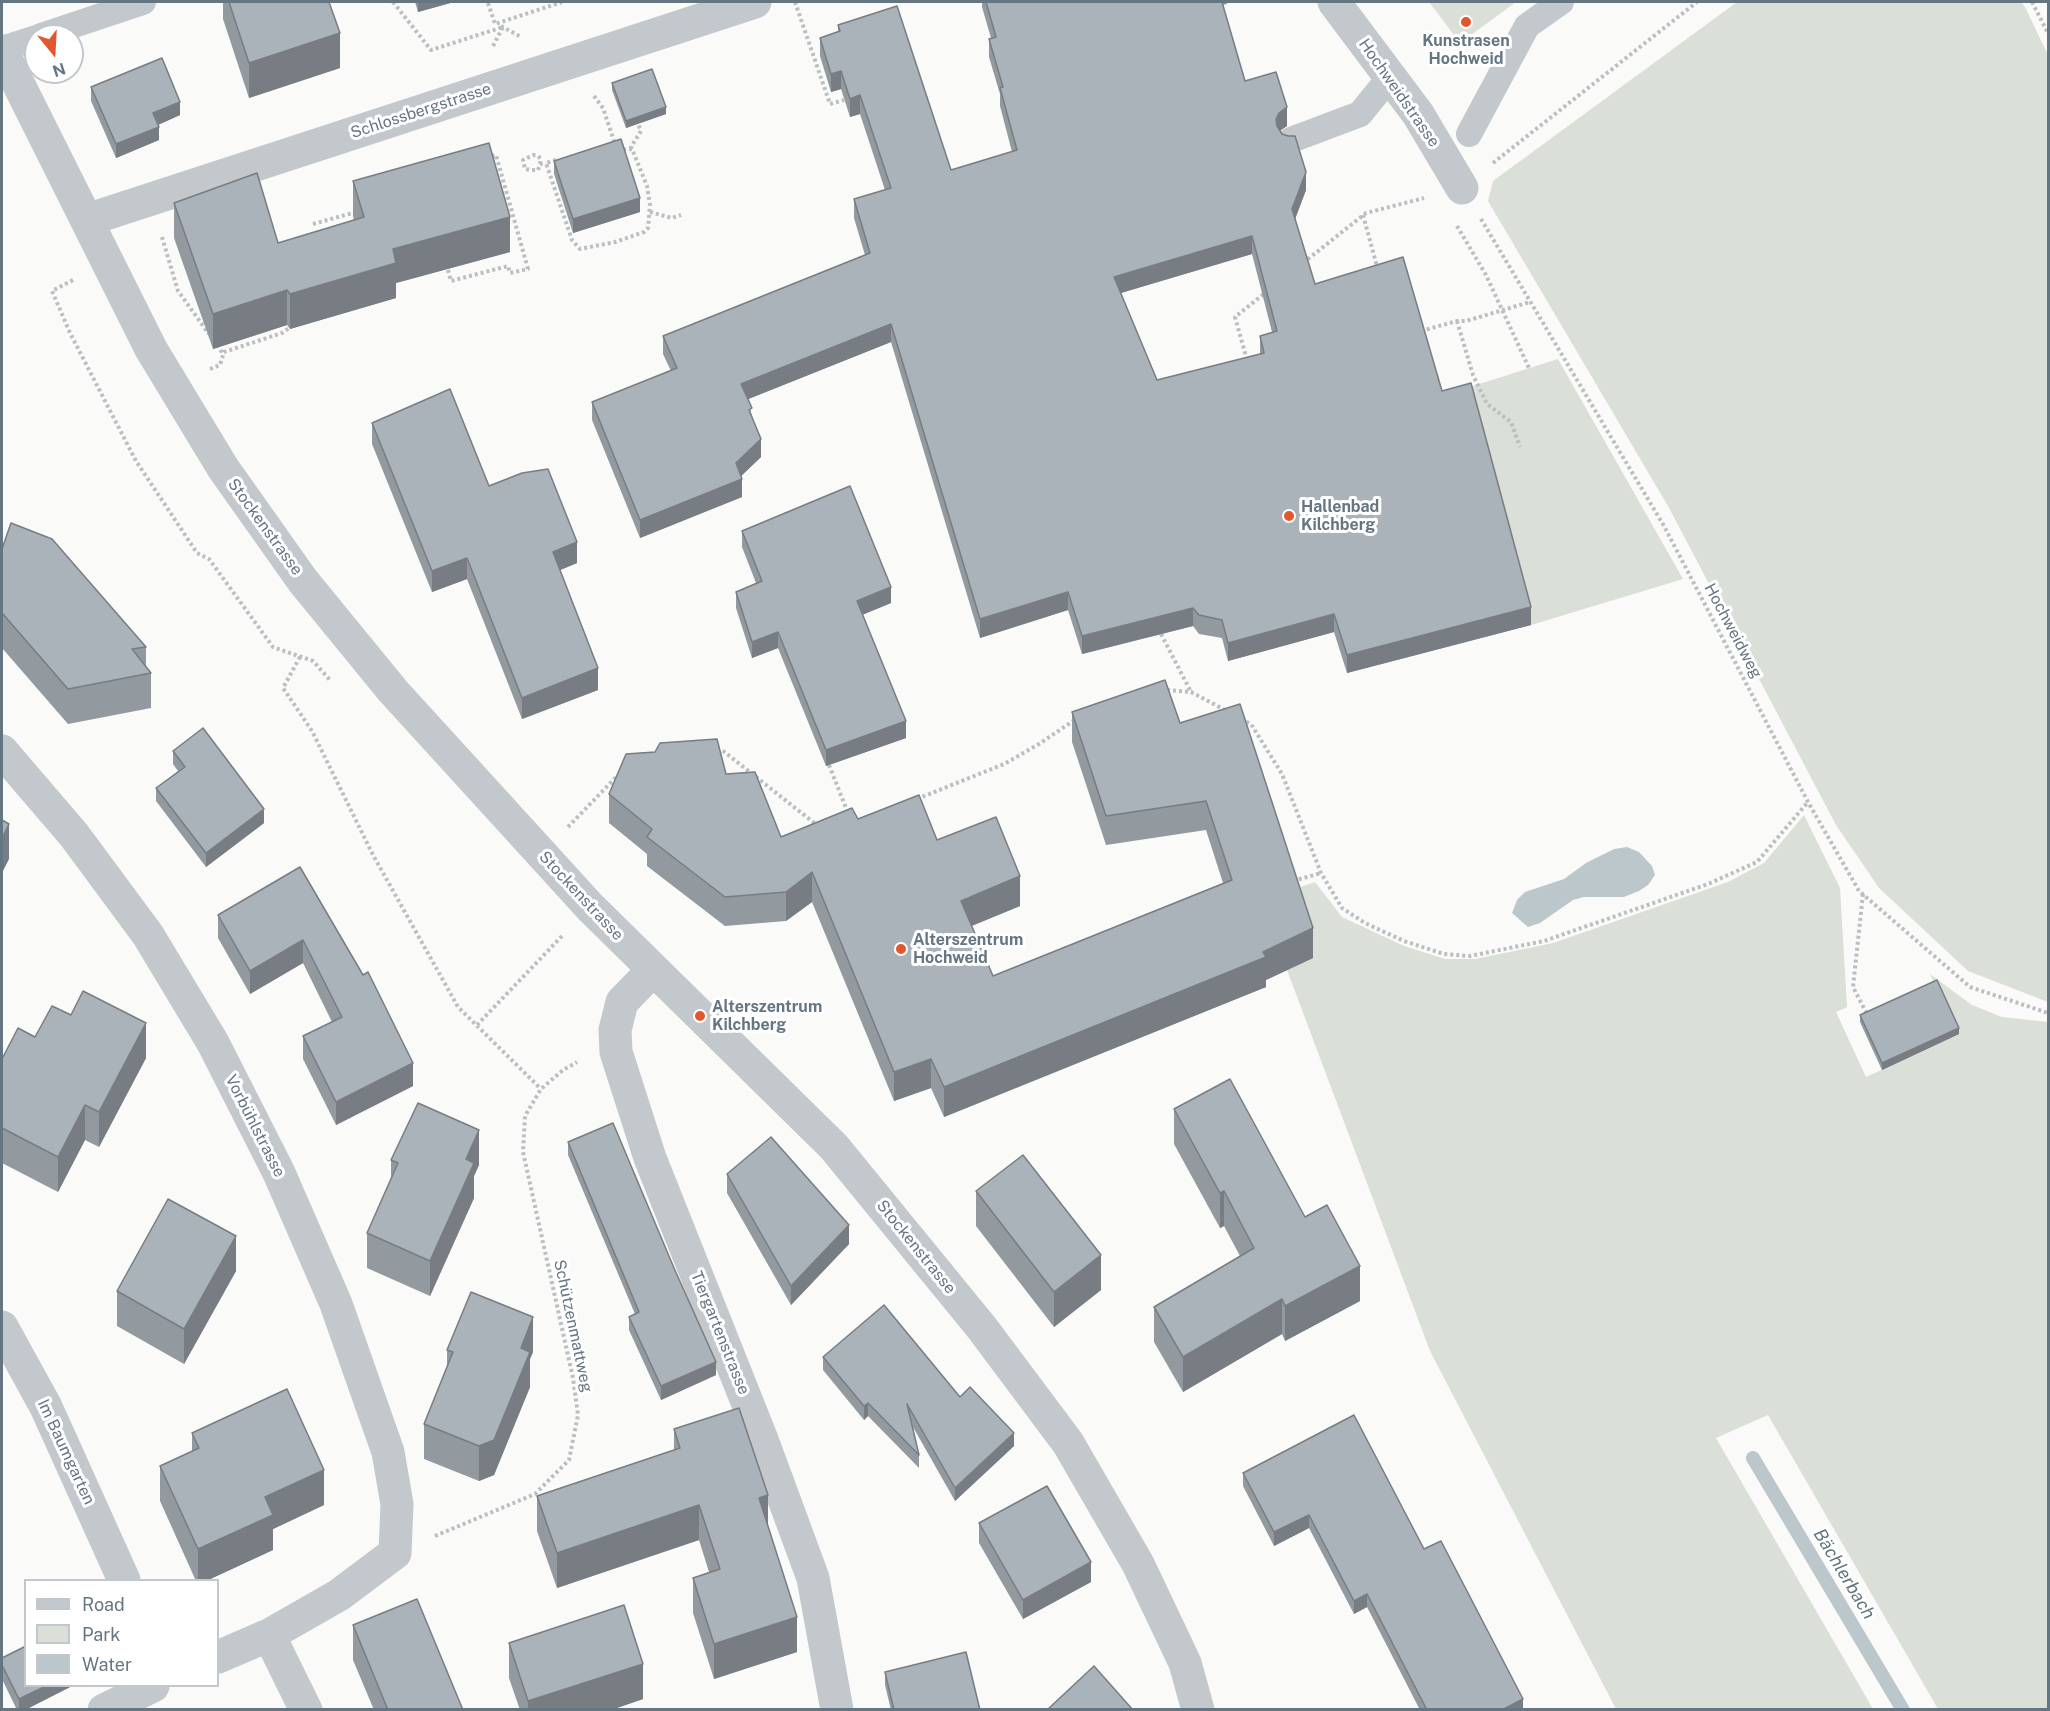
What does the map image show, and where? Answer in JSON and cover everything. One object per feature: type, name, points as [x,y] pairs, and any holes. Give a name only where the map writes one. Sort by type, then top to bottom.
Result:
[{"type":"street","name":"Schlossbergstrasse","points":[[87,220],[754,2]]},
{"type":"street","name":"Hochweidstrasse","points":[[1334,2],[1418,114],[1462,188]]},
{"type":"street","name":"Stockenstrasse","points":[[2,50],[163,369],[222,468],[303,581],[393,691],[590,907],[834,1147],[982,1328],[1061,1433],[1138,1564],[1185,1663],[1198,1710]]},
{"type":"street","name":"Vorbühlstrasse","points":[[2,751],[74,835],[148,935],[213,1043],[279,1173],[336,1304],[388,1452],[397,1503],[395,1553]]},
{"type":"street","name":"Tiergartenstrasse","points":[[653,970],[622,1002],[615,1030],[616,1052],[650,1158],[761,1437],[813,1578],[837,1710]]},
{"type":"street","name":"Im Baumgarten","points":[[2,1327],[46,1407],[123,1579]]},
{"type":"street","points":[[219,1657],[269,1635],[339,1595],[395,1553]]},
{"type":"street","points":[[269,1635],[306,1710]]},
{"type":"street","points":[[104,1710],[151,1687]]},
{"type":"lane","points":[[70,24],[92,2]]},
{"type":"lane","points":[[76,24],[143,2]]},
{"type":"lane","points":[[1469,134],[1527,26],[1561,2]]},
{"type":"lane","points":[[2,50],[24,42]]},
{"type":"lane","points":[[1291,140],[1360,114],[1390,77]]},
{"type":"path","points":[[393,2],[431,50],[503,27]]},
{"type":"path","points":[[488,3],[495,24],[562,2]]},
{"type":"path","points":[[795,2],[830,105],[844,100]]},
{"type":"path","points":[[1299,266],[1366,213],[1462,188],[1697,2]]},
{"type":"path","points":[[2032,2],[2049,33]]},
{"type":"path","points":[[598,102],[603,108],[616,150],[632,149]]},
{"type":"path","points":[[546,163],[572,240],[580,249],[615,242],[644,232],[648,228],[650,212],[647,186],[631,147],[641,131],[638,124]]},
{"type":"path","points":[[448,270],[451,281],[508,266],[510,273],[528,269],[496,155],[486,158]]},
{"type":"path","points":[[533,155],[538,156],[541,159],[540,164],[538,170],[525,169],[523,160],[533,155]]},
{"type":"path","points":[[540,164],[557,160]]},
{"type":"path","points":[[1462,188],[1450,214],[1486,275],[1529,368]]},
{"type":"path","name":"Hochweidweg","points":[[1462,188],[1664,526],[1808,802],[1859,891],[1970,987],[2049,1013]]},
{"type":"path","points":[[313,224],[362,210]]},
{"type":"path","points":[[650,212],[672,218],[681,215]]},
{"type":"path","points":[[1363,215],[1378,271]]},
{"type":"path","points":[[160,232],[178,291],[223,354]]},
{"type":"path","points":[[1250,370],[1235,317],[1272,288]]},
{"type":"path","points":[[1412,333],[1457,321],[1466,321],[1530,302]]},
{"type":"path","points":[[1457,321],[1473,375],[1487,404],[1511,422],[1520,447]]},
{"type":"path","points":[[223,354],[282,333],[289,328]]},
{"type":"path","points":[[254,336],[255,341]]},
{"type":"path","points":[[220,365],[223,354]]},
{"type":"path","points":[[1161,634],[1191,692]]},
{"type":"path","points":[[300,657],[283,688],[312,731],[373,855],[458,1007],[541,1089]]},
{"type":"path","points":[[1159,690],[1191,692],[1231,713]]},
{"type":"path","points":[[907,803],[1004,764],[1081,716]]},
{"type":"path","points":[[1241,719],[1251,724],[1282,774],[1321,873],[1342,908],[1365,923],[1404,941],[1444,954],[1470,956],[1544,941],[1708,884],[1757,862],[1808,802]]},
{"type":"path","points":[[711,751],[722,750],[820,828]]},
{"type":"path","points":[[829,765],[849,815]]},
{"type":"path","points":[[564,831],[622,771]]},
{"type":"path","points":[[1289,882],[1321,873]]},
{"type":"path","points":[[1863,894],[1853,987],[1869,1018]]},
{"type":"path","points":[[477,1026],[563,935]]},
{"type":"path","name":"Schützenmattweg","points":[[395,1553],[535,1494],[569,1460],[578,1415],[573,1378],[523,1152],[525,1116],[541,1089],[563,1070],[583,1059],[616,1052]]},
{"type":"green space","name":"Kunstrasen Hochweid","points":[[1429,2],[1516,2],[1460,43]]},
{"type":"green space","points":[[1737,2],[2021,2],[2048,55],[2048,1002],[1968,971],[1879,888],[1836,825],[1668,506],[1488,201],[1493,181]]},
{"type":"green space","points":[[1558,359],[1683,579],[1531,625],[1471,401],[1473,386]]},
{"type":"green space","points":[[1804,815],[1840,888],[1847,1007],[1836,1012],[1866,1077],[1959,1034],[1930,974],[1972,1005],[2002,1017],[2048,1022],[2048,1709],[1938,1709],[1768,1415],[1716,1438],[1873,1709],[1616,1709],[1430,1351],[1287,970],[1313,957],[1292,890],[1315,882],[1342,917],[1404,946],[1445,959],[1475,959],[1553,943],[1728,882],[1764,863]]},
{"type":"water","points":[[1627,847],[1639,852],[1652,866],[1655,875],[1648,885],[1639,891],[1624,897],[1584,897],[1573,900],[1540,923],[1528,927],[1512,913],[1517,900],[1525,892],[1564,879],[1586,863],[1614,849]]},
{"type":"building","points":[[229,2],[329,2],[340,33],[249,63]]},
{"type":"building","points":[[986,2],[1222,2],[1245,81],[1276,72],[1287,107],[1279,113],[1276,119],[1277,126],[1282,134],[1295,136],[1306,172],[1292,209],[1315,284],[1403,257],[1442,391],[1471,383],[1531,607],[1347,655],[1334,614],[1228,643],[1222,620],[1199,615],[1193,608],[1082,636],[1068,592],[980,619],[891,324],[741,384],[752,408],[749,410],[761,439],[736,463],[742,479],[640,520],[592,402],[677,368],[663,336],[870,253],[854,199],[891,188],[860,95],[850,99],[841,71],[831,74],[820,38],[840,31],[838,25],[897,6],[951,170],[1017,150],[1000,88],[1003,87],[989,39],[996,37]],"holes":[[[1252,236],[1277,331],[1260,336],[1264,353],[1157,380],[1114,277]]]},
{"type":"building","points":[[162,58],[180,102],[153,113],[159,127],[116,144],[91,87]]},
{"type":"building","points":[[652,69],[666,107],[626,121],[612,83]]},
{"type":"building","points":[[621,139],[640,198],[573,219],[554,161]]},
{"type":"building","points":[[489,143],[510,217],[393,249],[396,263],[290,294],[287,290],[213,314],[174,203],[257,173],[278,243],[364,217],[353,181]]},
{"type":"building","points":[[450,389],[489,486],[522,473],[548,469],[577,542],[553,552],[598,668],[522,698],[467,558],[432,571],[372,423]]},
{"type":"building","points":[[850,486],[891,587],[857,601],[906,721],[826,750],[778,632],[752,642],[736,592],[762,581],[742,531]]},
{"type":"building","points":[[11,523],[52,539],[146,647],[132,649],[151,673],[68,689],[2,613],[2,549]]},
{"type":"building","points":[[1165,680],[1180,723],[1240,704],[1313,928],[1263,952],[1266,957],[944,1087],[931,1059],[894,1072],[812,872],[786,892],[725,897],[647,837],[652,829],[609,794],[626,754],[655,752],[660,743],[717,739],[726,774],[755,772],[781,837],[852,808],[858,819],[919,795],[937,840],[996,817],[1020,876],[961,901],[993,976],[1232,880],[1206,801],[1106,816],[1072,712]]},
{"type":"building","points":[[203,728],[264,809],[206,853],[156,788],[185,767],[173,751]]},
{"type":"building","points":[[2,820],[9,824],[2,838]]},
{"type":"building","points":[[300,867],[363,975],[368,972],[413,1063],[336,1102],[303,1036],[342,1017],[303,940],[250,971],[218,915]]},
{"type":"building","points":[[1937,980],[1959,1028],[1882,1063],[1860,1015]]},
{"type":"building","points":[[83,991],[146,1023],[99,1112],[85,1105],[58,1157],[2,1128],[2,1059],[18,1028],[35,1037],[52,1006],[71,1015]]},
{"type":"building","points":[[1230,1079],[1305,1217],[1327,1205],[1360,1266],[1285,1306],[1282,1299],[1183,1357],[1154,1307],[1254,1248],[1224,1191],[1220,1193],[1174,1109]]},
{"type":"building","points":[[418,1103],[479,1130],[466,1159],[474,1163],[430,1261],[367,1233],[398,1163],[391,1160]]},
{"type":"building","points":[[613,1123],[716,1362],[661,1386],[629,1317],[639,1312],[568,1142]]},
{"type":"building","points":[[771,1137],[849,1225],[791,1286],[727,1174]]},
{"type":"building","points":[[1023,1155],[1101,1255],[1054,1292],[976,1191]]},
{"type":"building","points":[[168,1199],[236,1236],[184,1329],[117,1291]]},
{"type":"building","points":[[471,1292],[533,1317],[521,1348],[530,1352],[494,1440],[479,1446],[424,1424],[453,1352],[447,1350]]},
{"type":"building","points":[[884,1305],[960,1397],[970,1387],[1014,1433],[955,1488],[907,1404],[919,1455],[868,1403],[864,1406],[823,1357]]},
{"type":"building","points":[[287,1389],[324,1470],[265,1497],[273,1515],[198,1549],[160,1466],[199,1448],[192,1433]]},
{"type":"building","points":[[739,1408],[768,1495],[759,1498],[797,1617],[714,1644],[693,1578],[720,1569],[699,1505],[557,1553],[537,1496],[680,1448],[674,1429]]},
{"type":"building","points":[[1354,1415],[1424,1549],[1441,1541],[1523,1699],[1502,1710],[1427,1710],[1367,1594],[1354,1601],[1309,1515],[1274,1532],[1243,1473]]},
{"type":"building","points":[[1047,1486],[1091,1562],[1023,1600],[979,1523]]},
{"type":"building","points":[[417,1599],[463,1710],[388,1710],[353,1625]]},
{"type":"building","points":[[624,1605],[643,1664],[528,1701],[509,1643]]},
{"type":"building","points":[[24,1647],[24,1687],[44,1687],[19,1699],[2,1665],[2,1658]]},
{"type":"building","points":[[966,1652],[980,1710],[894,1710],[885,1672]]},
{"type":"building","points":[[1094,1666],[1133,1710],[1047,1710]]},
{"type":"waterway","name":"Bächlerbach","points":[[1753,1458],[1903,1710]]},
{"type":"place","name":"Kunstrasen Hochweid","points":[[1466,22]]},
{"type":"place","name":"Hallenbad Kilchberg","points":[[1289,516]]},
{"type":"place","name":"Alterszentrum Hochweid","points":[[901,949]]},
{"type":"place","name":"Alterszentrum Kilchberg","points":[[700,1016]]}]
